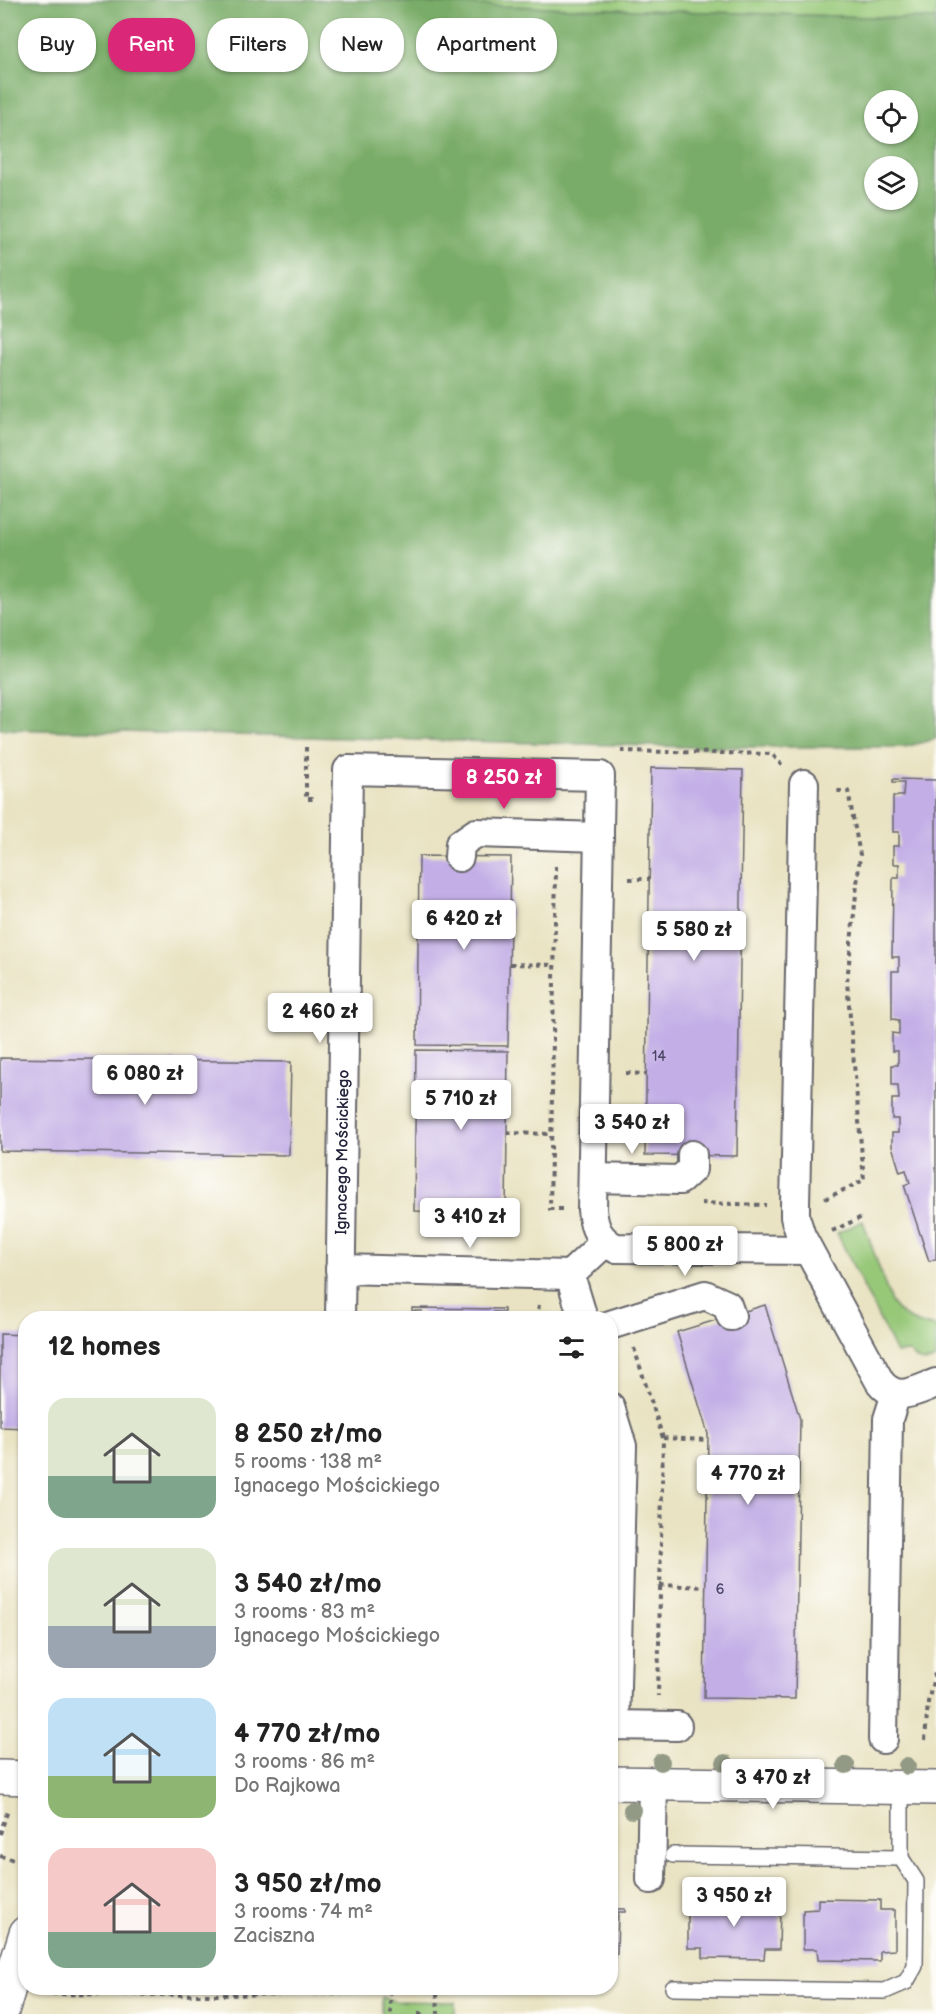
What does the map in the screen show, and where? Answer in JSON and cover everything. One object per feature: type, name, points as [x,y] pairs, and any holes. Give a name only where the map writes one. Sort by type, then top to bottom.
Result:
[{"type":"street","name":"Ignacego Mościckiego","points":[[340,1311],[348,770],[600,776],[599,837]]},
{"type":"street","points":[[804,787],[795,1217],[801,1236],[818,1242],[880,1382],[886,1390],[896,1394],[907,1394],[936,1383]]},
{"type":"street","points":[[459,857],[460,844],[476,833],[599,837],[592,1210],[593,1225],[598,1235],[615,1248],[818,1242]]},
{"type":"street","points":[[593,1178],[680,1180],[692,1170],[693,1155]]},
{"type":"street","points":[[340,1269],[570,1275],[605,1242]]},
{"type":"street","points":[[570,1275],[582,1311]]},
{"type":"street","points":[[618,1322],[705,1295],[727,1305],[731,1316]]},
{"type":"street","points":[[883,1739],[888,1419],[896,1394]]},
{"type":"street","points":[[618,1433],[622,1446],[618,1570]]},
{"type":"street","points":[[618,1725],[677,1726]]},
{"type":"street","points":[[0,1777],[18,1778]]},
{"type":"street","points":[[618,1783],[936,1788]]},
{"type":"street","points":[[651,1879],[653,1784]]},
{"type":"street","points":[[2,2014],[18,1960]]},
{"type":"lane","points":[[673,1988],[885,1991],[906,1982],[915,1966],[916,1881],[901,1858],[901,1787]]},
{"type":"lane","points":[[673,1856],[901,1858]]},
{"type":"path","points":[[804,787],[848,791],[860,855],[848,981],[864,1180],[824,1200]]},
{"type":"path","points":[[556,835],[550,1209],[592,1210]]},
{"type":"path","points":[[510,964],[554,965]]},
{"type":"path","points":[[507,1133],[551,1134]]},
{"type":"path","points":[[818,1242],[861,1218]]},
{"type":"path","points":[[663,1438],[708,1440]]},
{"type":"path","points":[[660,1586],[706,1587]]},
{"type":"path","points":[[925,1740],[928,1702],[936,1669]]},
{"type":"path","points":[[0,1856],[18,1861]]},
{"type":"path","points":[[390,1995],[391,2014]]},
{"type":"path","points":[[437,1995],[438,2014]]},
{"type":"path","points":[[418,2014],[426,2014]]},
{"type":"green space","points":[[0,0],[382,0],[410,3],[936,19],[936,739],[905,747],[690,747],[0,729]]},
{"type":"green space","points":[[382,0],[936,0],[936,19],[410,3]]},
{"type":"green space","points":[[863,1221],[891,1302],[910,1320],[936,1326],[936,1359],[921,1362],[910,1352],[896,1353],[837,1233]]},
{"type":"green space","points":[[382,1997],[394,2001],[455,2002],[455,2014],[382,2014]]},
{"type":"building","points":[[651,768],[743,770],[737,1156],[645,1155]]},
{"type":"building","points":[[893,779],[936,780],[936,1259],[929,1261],[904,1185],[910,1183],[906,1170],[900,1172],[892,1146],[892,1133],[898,1133],[898,1119],[892,1119],[892,1099],[899,1099],[898,1085],[892,1085],[892,1065],[898,1065],[898,1051],[892,1051],[892,1033],[899,1034],[899,1020],[892,1019],[892,971],[899,971],[899,957],[892,957],[893,878],[899,878],[899,864],[893,864],[893,846],[899,846],[899,832],[893,832],[893,796],[903,796],[904,782],[893,782]]},
{"type":"building","points":[[419,856],[511,857],[508,1046],[417,1045]]},
{"type":"building","points":[[416,1050],[508,1051],[506,1212],[414,1211]]},
{"type":"building","points":[[0,1058],[291,1062],[289,1155],[0,1151]]},
{"type":"building","points":[[765,1305],[800,1419],[795,1699],[704,1698],[708,1434],[677,1332]]},
{"type":"building","points":[[412,1308],[504,1309],[504,1311],[412,1311]]},
{"type":"building","points":[[0,1334],[18,1335],[18,1428],[0,1427]]},
{"type":"building","points":[[703,1898],[765,1899],[766,1909],[780,1909],[779,1949],[765,1949],[764,1959],[703,1958],[703,1948],[688,1948],[688,1908],[703,1908]]},
{"type":"building","points":[[818,1899],[880,1900],[880,1910],[895,1910],[895,1950],[880,1951],[880,1961],[818,1960],[817,1949],[803,1949],[803,1910],[818,1909]]}]
